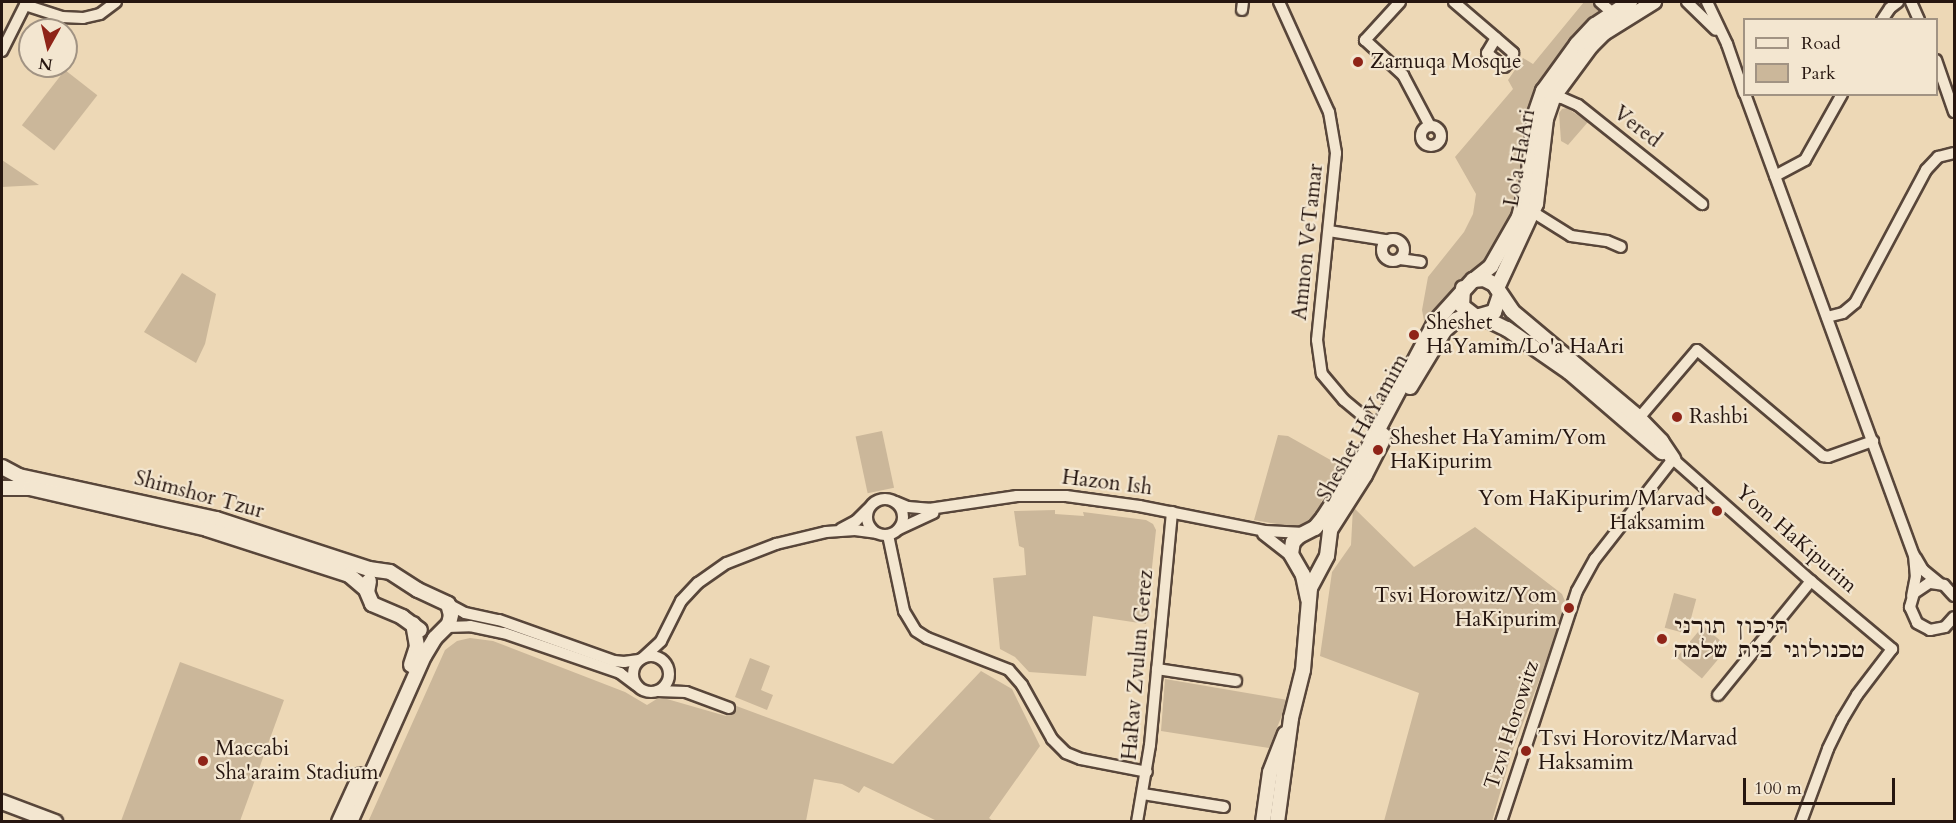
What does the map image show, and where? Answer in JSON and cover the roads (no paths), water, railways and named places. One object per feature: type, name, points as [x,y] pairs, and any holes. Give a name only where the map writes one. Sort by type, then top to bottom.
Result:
[{"type":"street","points":[[2,51],[25,5],[62,17],[83,18],[100,14],[116,2]]},
{"type":"street","name":"Amnon VeTamar","points":[[1279,2],[1329,112],[1336,153],[1317,340],[1322,374],[1344,400],[1382,432]]},
{"type":"street","points":[[1400,2],[1365,40],[1403,75],[1430,126]]},
{"type":"street","points":[[1454,2],[1496,38]]},
{"type":"street","points":[[1600,2],[1617,17]]},
{"type":"street","name":"Lo'a HaAri","points":[[1617,17],[1630,2]]},
{"type":"street","name":"Lo'a HaAri","points":[[1498,292],[1528,209],[1534,117],[1578,44],[1617,17],[1654,2]]},
{"type":"street","points":[[1687,2],[1704,16],[1727,44]]},
{"type":"street","points":[[1707,2],[1727,44],[1743,88]]},
{"type":"street","points":[[1883,18],[1890,8],[1898,2]]},
{"type":"street","points":[[1911,2],[1918,18]]},
{"type":"street","points":[[1938,66],[1954,112]]},
{"type":"street","name":"Vered","points":[[1548,96],[1578,105],[1702,204]]},
{"type":"street","points":[[1746,96],[1914,555],[1923,570],[1954,594]]},
{"type":"street","points":[[1775,176],[1805,160],[1841,96]]},
{"type":"street","points":[[1827,317],[1843,313],[1855,303],[1926,170],[1938,157],[1954,153]]},
{"type":"street","points":[[1528,209],[1571,236],[1607,241],[1621,247]]},
{"type":"street","name":"Lo'a HaAri","points":[[1468,284],[1491,266],[1528,209]]},
{"type":"street","points":[[1329,231],[1386,240],[1395,238],[1403,244],[1404,250],[1400,259]]},
{"type":"street","points":[[1386,240],[1381,250],[1383,256],[1389,261],[1400,259],[1421,262]]},
{"type":"street","points":[[1484,279],[1498,292],[1494,312],[1476,316],[1462,306],[1468,284],[1484,279]]},
{"type":"street","name":"Sheshet HaYamim","points":[[1327,544],[1330,530],[1365,475],[1382,432],[1435,322],[1468,284]]},
{"type":"street","name":"Yom HaKipurim","points":[[1498,292],[1512,311],[1639,418],[1662,441],[1673,459]]},
{"type":"street","name":"Sheshet HaYamim","points":[[1305,533],[1322,520],[1382,432],[1443,331],[1456,320],[1476,316]]},
{"type":"street","name":"Yom HaKipurim","points":[[1476,316],[1507,329],[1569,372],[1892,649],[1874,671],[1842,720],[1828,749],[1801,822]]},
{"type":"street","points":[[1639,418],[1697,350],[1823,456],[1828,457],[1873,441]]},
{"type":"street","name":"Tzvi Horowitz","points":[[1501,822],[1577,591],[1595,559],[1673,459]]},
{"type":"street","name":"Shimshor Tzur","points":[[2,467],[29,478],[216,519],[369,569],[394,573],[418,590],[448,604]]},
{"type":"street","name":"Shimshor Tzur","points":[[2,488],[30,488],[207,529],[349,575],[367,590],[368,597],[374,606],[427,633],[443,631]]},
{"type":"street","name":"Hazon Ish","points":[[896,502],[920,509],[1039,495],[1099,500],[1249,528],[1305,533]]},
{"type":"street","points":[[636,685],[632,672],[642,658],[655,649],[681,601],[716,570],[768,547],[832,531],[852,523],[881,499],[896,502],[903,514],[899,529],[888,535],[860,530],[832,531]]},
{"type":"street","name":"Hazon Ish","points":[[899,529],[921,517],[959,505]]},
{"type":"street","points":[[868,509],[867,523],[876,533]]},
{"type":"street","name":"HaRav Zvulun Gerez","points":[[1137,822],[1147,772],[1172,512]]},
{"type":"street","name":"Hazon Ish","points":[[1249,528],[1273,539],[1295,560]]},
{"type":"street","points":[[1277,822],[1292,718],[1303,670],[1308,599],[1313,580],[1327,556],[1327,544],[1320,536],[1305,533],[1293,543],[1295,560],[1304,578],[1308,599]]},
{"type":"street","points":[[888,535],[904,611],[916,631],[927,638],[997,664],[1012,673],[1022,685],[1052,739],[1066,753],[1081,759],[1147,772]]},
{"type":"street","points":[[1914,555],[1916,576],[1911,614],[1923,627],[1938,629],[1954,618]]},
{"type":"street","points":[[1295,560],[1310,569],[1323,564]]},
{"type":"street","points":[[367,590],[371,578],[384,571]]},
{"type":"street","points":[[1718,695],[1811,581]]},
{"type":"street","points":[[1912,596],[1926,584],[1940,584]]},
{"type":"street","points":[[350,822],[424,656],[443,631],[451,615],[448,604]]},
{"type":"street","points":[[448,604],[465,613],[499,620],[620,662],[656,657],[668,668],[675,682],[686,692]]},
{"type":"street","points":[[339,822],[415,657],[417,639],[413,624]]},
{"type":"street","points":[[443,631],[470,626],[498,631],[620,673],[645,692],[686,692],[729,708]]},
{"type":"street","points":[[655,692],[666,685],[668,668],[666,631]]},
{"type":"street","points":[[1157,669],[1236,681]]},
{"type":"street","points":[[1263,822],[1270,772],[1292,718]]},
{"type":"street","points":[[1143,794],[1224,807]]},
{"type":"street","points":[[2,802],[55,822]]},
{"type":"place","name":"Zarnuqa Mosque","points":[[1358,62]]},
{"type":"place","name":"Sheshet HaYamim/Lo'a HaAri","points":[[1414,335]]},
{"type":"place","name":"Rashbi","points":[[1677,417]]},
{"type":"place","name":"Sheshet HaYamim/Yom HaKipurim","points":[[1378,450]]},
{"type":"place","name":"Yom HaKipurim/Marvad Haksamim","points":[[1717,511]]},
{"type":"place","name":"Tsvi Horowitz/Yom HaKipurim","points":[[1569,608]]},
{"type":"place","name":"תיכון תורני טכנולוגי בית שלמה","points":[[1662,639]]},
{"type":"place","name":"Tsvi Horovitz/Marvad Haksamim","points":[[1526,751]]},
{"type":"place","name":"Maccabi Sha'araim Stadium","points":[[203,761]]}]
